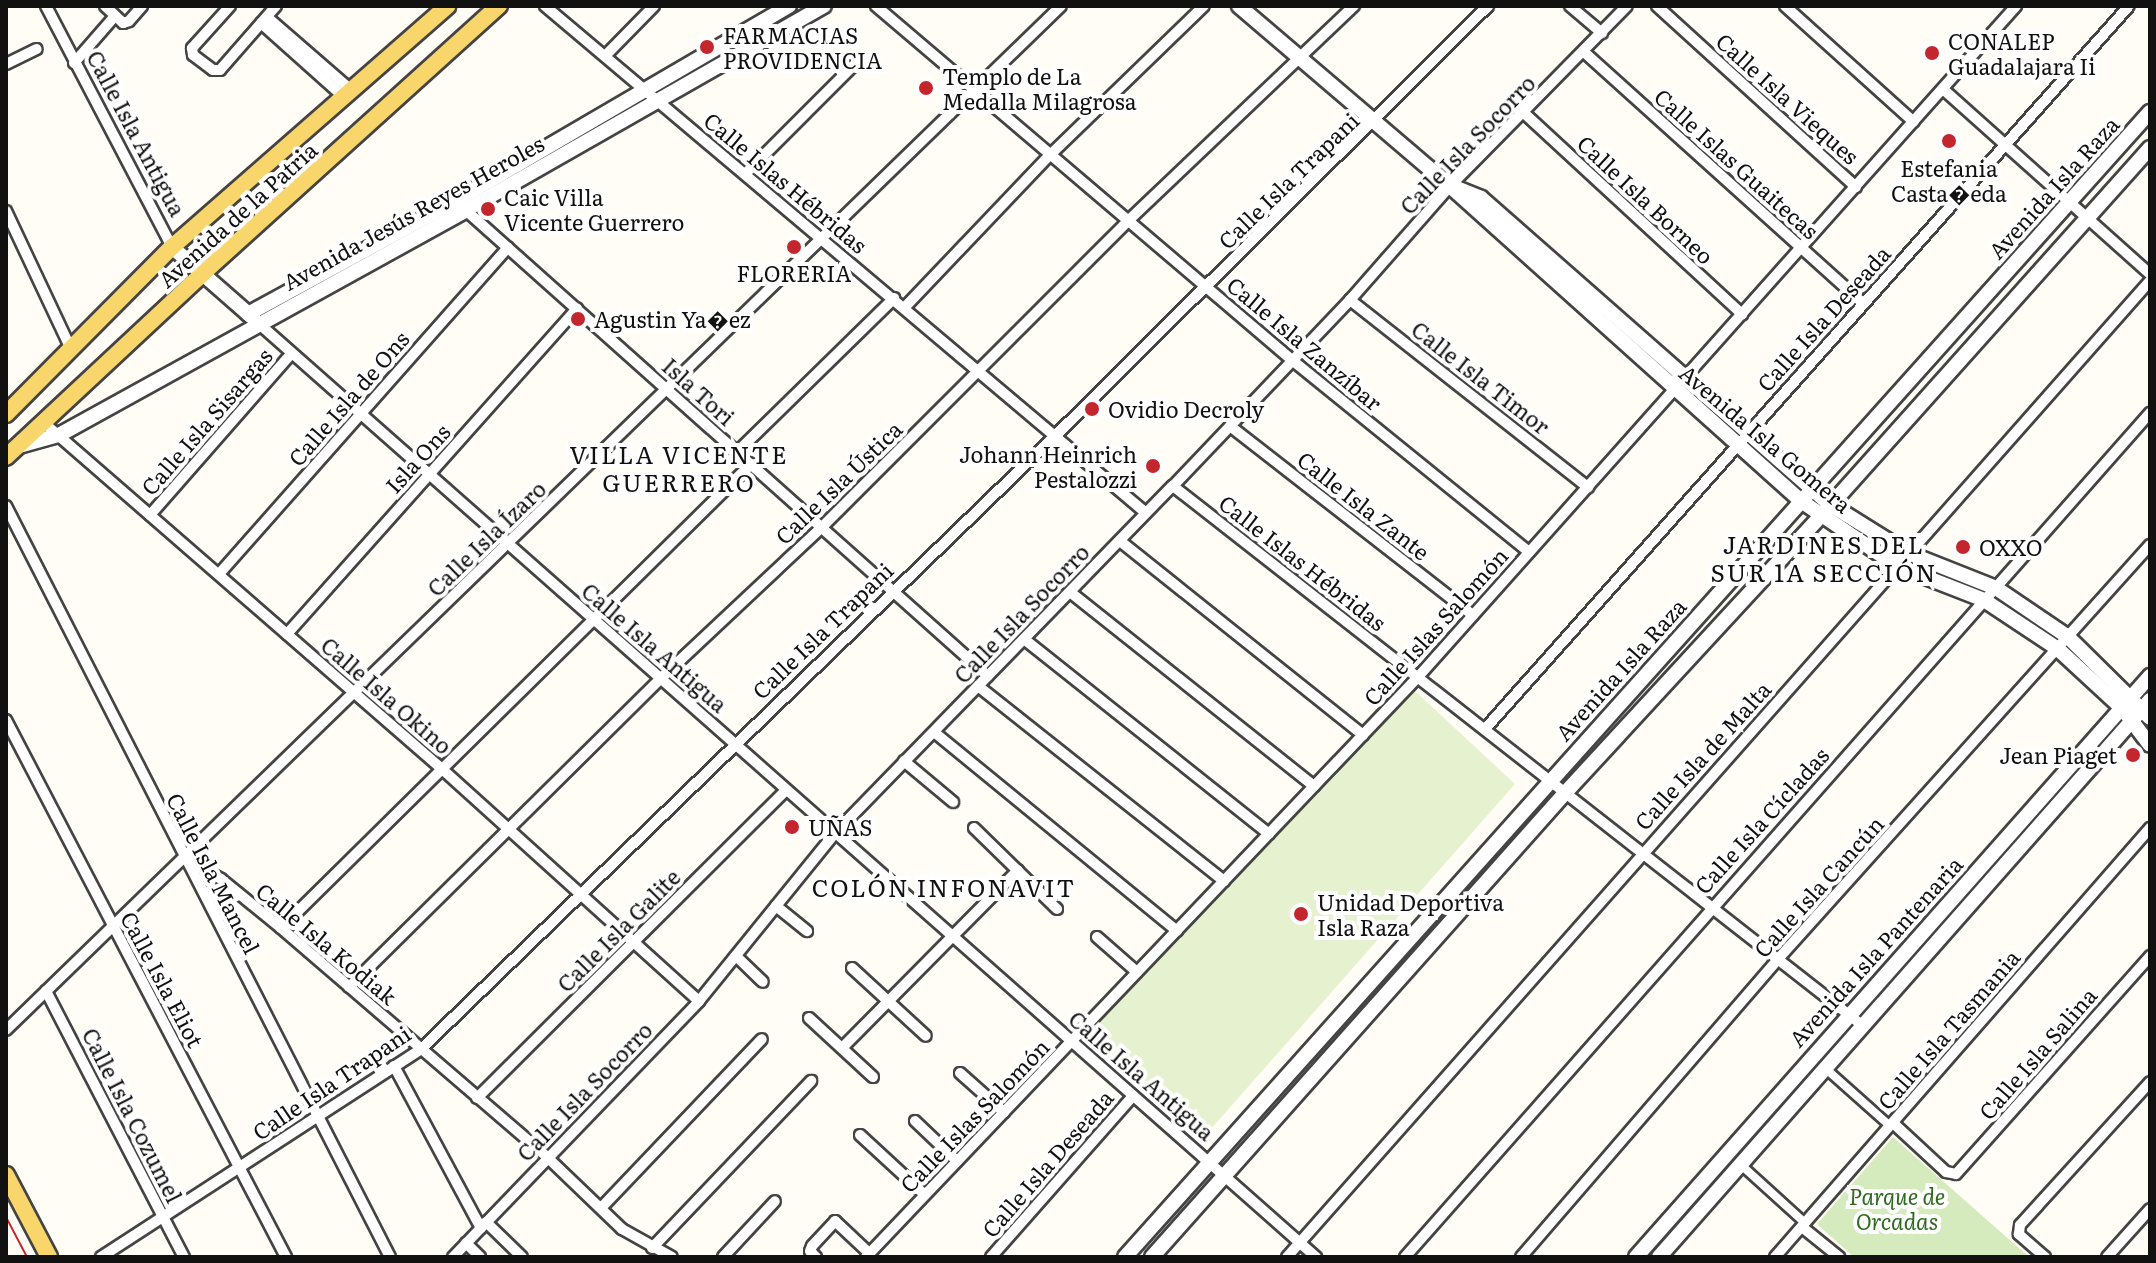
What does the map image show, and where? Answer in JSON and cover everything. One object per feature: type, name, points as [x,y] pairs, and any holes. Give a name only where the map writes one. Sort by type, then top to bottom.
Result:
[{"type":"main road","name":"Avenida de la Patria","points":[[6,414],[13,402],[71,349],[172,247],[447,6]]},
{"type":"main road","name":"Avenida de la Patria","points":[[6,457],[496,7]]},
{"type":"main road","points":[[6,468],[19,446]]},
{"type":"main road","points":[[6,1175],[49,1257]]},
{"type":"street","name":"Calle Isla Antigua","points":[[46,6],[172,247],[1316,1257]]},
{"type":"street","points":[[105,6],[123,23],[129,21],[142,6]]},
{"type":"street","points":[[230,6],[192,48],[193,55],[213,70],[220,70],[276,6]]},
{"type":"street","name":"Calle Islas Hébridas","points":[[545,6],[1146,513]]},
{"type":"street","points":[[605,56],[654,6]]},
{"type":"street","name":"Avenida Jesús Reyes Heroles","points":[[461,206],[645,90],[789,6]]},
{"type":"street","name":"Avenida Jesús Reyes Heroles","points":[[19,446],[59,435],[253,318],[659,101],[824,6]]},
{"type":"street","name":"Calle Isla Zanzíbar","points":[[876,6],[1292,360],[1529,552]]},
{"type":"street","name":"Calle Isla Ízaro","points":[[6,1030],[1061,6]]},
{"type":"street","points":[[905,307],[1050,155],[1204,6]]},
{"type":"street","name":"Avenida Isla Gomera","points":[[1239,6],[1450,186],[1736,446],[1820,517],[1897,566],[1984,600],[2138,708]]},
{"type":"street","name":"Calle Isla Ústica","points":[[349,987],[659,680],[821,528],[1129,220],[1354,6]]},
{"type":"street","name":"Calle Isla Trapani","points":[[101,1257],[421,1049],[892,590],[1056,435],[1375,122],[1488,6]]},
{"type":"street","points":[[1570,6],[1602,33]]},
{"type":"street","name":"Calle Isla Socorro","points":[[453,1257],[699,1001],[834,834],[1173,486],[1350,300],[1450,186],[1627,6]]},
{"type":"street","name":"Calle Isla Vieques","points":[[1657,6],[1856,187]]},
{"type":"street","points":[[1785,6],[1914,122]]},
{"type":"street","name":"Calle Islas Salomón","points":[[868,1255],[1418,677],[2016,6]]},
{"type":"street","name":"Calle Isla Deseada","points":[[1485,729],[2129,6]]},
{"type":"street","points":[[74,63],[115,16]]},
{"type":"street","points":[[264,20],[348,94]]},
{"type":"street","points":[[6,64],[37,49]]},
{"type":"street","name":"Calle Islas Guaitecas","points":[[1584,52],[1863,303]]},
{"type":"street","points":[[745,174],[853,66]]},
{"type":"street","points":[[1943,89],[2150,274]]},
{"type":"street","name":"Avenida Isla Raza","points":[[1125,1257],[2150,112]]},
{"type":"street","name":"Calle Isla Borneo","points":[[1524,113],[1742,314]]},
{"type":"street","name":"Avenida Isla Raza","points":[[1152,1257],[1566,792],[1831,505],[2150,148]]},
{"type":"street","name":"Avenida Isla Gomera","points":[[1450,186],[1481,198],[1831,505],[1908,553],[1996,588],[2068,637],[2138,708],[2150,745]]},
{"type":"street","name":"Isla Tori","points":[[461,206],[988,676]]},
{"type":"street","points":[[6,211],[71,349]]},
{"type":"street","name":"Calle Isla de Ons","points":[[219,574],[508,247]]},
{"type":"street","name":"Calle Isla de Malta","points":[[1287,1257],[2150,281]]},
{"type":"street","points":[[737,452],[894,298]]},
{"type":"street","name":"Calle Isla Timor","points":[[1350,300],[1588,487]]},
{"type":"street","name":"Isla Ons","points":[[287,634],[577,309]]},
{"type":"street","name":"Calle Isla Sisargas","points":[[150,515],[292,353]]},
{"type":"street","name":"Calle Isla Cícladas","points":[[1405,1257],[2150,413]]},
{"type":"street","name":"Calle Isla Okino","points":[[44,423],[442,769],[699,1001]]},
{"type":"street","name":"Calle Isla Zante","points":[[1230,426],[1473,615]]},
{"type":"street","points":[[281,928],[751,464]]},
{"type":"street","name":"Calle Islas Hébridas","points":[[1173,486],[1862,1025]]},
{"type":"street","name":"Calle Isla Mancel","points":[[6,506],[390,1257]]},
{"type":"street","points":[[1120,541],[1363,735]]},
{"type":"street","name":"Calle Isla Cancún","points":[[1521,1257],[1778,959],[2150,545]]},
{"type":"street","points":[[1070,592],[1314,786]]},
{"type":"street","points":[[1024,639],[1269,834]]},
{"type":"street","name":"Avenida Isla Pantenaria","points":[[1659,1257],[2138,708],[2150,676]]},
{"type":"street","points":[[978,686],[1224,881]]},
{"type":"street","name":"Avenida Isla Pantenaria","points":[[1636,1257],[1848,1014],[2138,708]]},
{"type":"street","name":"Calle Isla Eliot","points":[[6,720],[286,1257]]},
{"type":"street","points":[[934,732],[1177,931]]},
{"type":"street","points":[[904,761],[953,802]]},
{"type":"street","name":"Calle Isla Galite","points":[[477,1098],[785,791]]},
{"type":"street","points":[[974,828],[1057,909]]},
{"type":"street","name":"Calle Isla Tasmania","points":[[1775,1257],[2150,828]]},
{"type":"street","name":"Calle Isla Kodiak","points":[[184,859],[221,879],[281,928],[548,1158],[622,1229],[655,1252],[672,1257]]},
{"type":"street","points":[[842,1048],[1018,870]]},
{"type":"street","points":[[776,906],[807,931]]},
{"type":"street","points":[[1097,937],[1137,972]]},
{"type":"street","points":[[736,956],[763,982]]},
{"type":"street","name":"Calle Isla Salina","points":[[1892,1124],[1953,1175],[2150,956]]},
{"type":"street","points":[[852,968],[926,1036]]},
{"type":"street","name":"Calle Isla Cozumel","points":[[46,991],[184,1257]]},
{"type":"street","points":[[809,1018],[873,1077]]},
{"type":"street","points":[[601,1208],[762,1039]]},
{"type":"street","points":[[394,1066],[483,1225],[522,1257]]},
{"type":"street","points":[[1824,1068],[1892,1124]]},
{"type":"street","points":[[960,1073],[1004,1112]]},
{"type":"street","points":[[655,1252],[811,1081]]},
{"type":"street","points":[[2045,1257],[2018,1231],[2150,1082]]},
{"type":"street","name":"Calle Isla Deseada","points":[[991,1257],[1133,1096]]},
{"type":"street","points":[[915,1121],[957,1161]]},
{"type":"street","points":[[860,1135],[925,1195]]},
{"type":"street","points":[[1740,1164],[1839,1257]]},
{"type":"street","points":[[723,1257],[775,1201]]},
{"type":"street","points":[[2107,1257],[2150,1209]]},
{"type":"street","points":[[816,1257],[810,1251],[812,1246],[835,1221],[868,1255]]},
{"type":"street","points":[[466,1243],[480,1257]]},
{"type":"green space","name":"Unidad Deportiva Isla Raza","points":[[1414,690],[1515,784],[1203,1138],[1085,1038]]},
{"type":"green space","name":"Parque de Orcadas","points":[[1893,1137],[2029,1257],[1854,1257],[1817,1224]]},
{"type":"tram line","points":[[6,1217],[27,1257]]},
{"type":"place","name":"FARMACIAS PROVIDENCIA","points":[[707,47]]},
{"type":"place","name":"CONALEP Guadalajara Ii","points":[[1932,53]]},
{"type":"place","name":"Templo de La Medalla Milagrosa","points":[[926,88]]},
{"type":"place","name":"Estefania Casta�eda","points":[[1949,141]]},
{"type":"place","name":"Caic Villa Vicente Guerrero","points":[[488,209]]},
{"type":"place","name":"FLORERIA","points":[[794,247]]},
{"type":"place","name":"Agustin Ya�ez","points":[[578,319]]},
{"type":"place","name":"Ovidio Decroly","points":[[1092,409]]},
{"type":"place","name":"Johann Heinrich Pestalozzi","points":[[1153,466]]},
{"type":"place","name":"OXXO","points":[[1963,547]]},
{"type":"place","name":"Jean Piaget","points":[[2133,755]]},
{"type":"place","name":"UÑAS","points":[[792,827]]},
{"type":"place","name":"Unidad Deportiva Isla Raza","points":[[1301,914]]},
{"type":"district","name":"VILLA VICENTE GUERRERO","points":[[679,468]]},
{"type":"district","name":"JARDINES DEL SUR 1A SECCIÓN","points":[[1824,558]]},
{"type":"district","name":"COLÓN INFONAVIT","points":[[944,887]]}]
